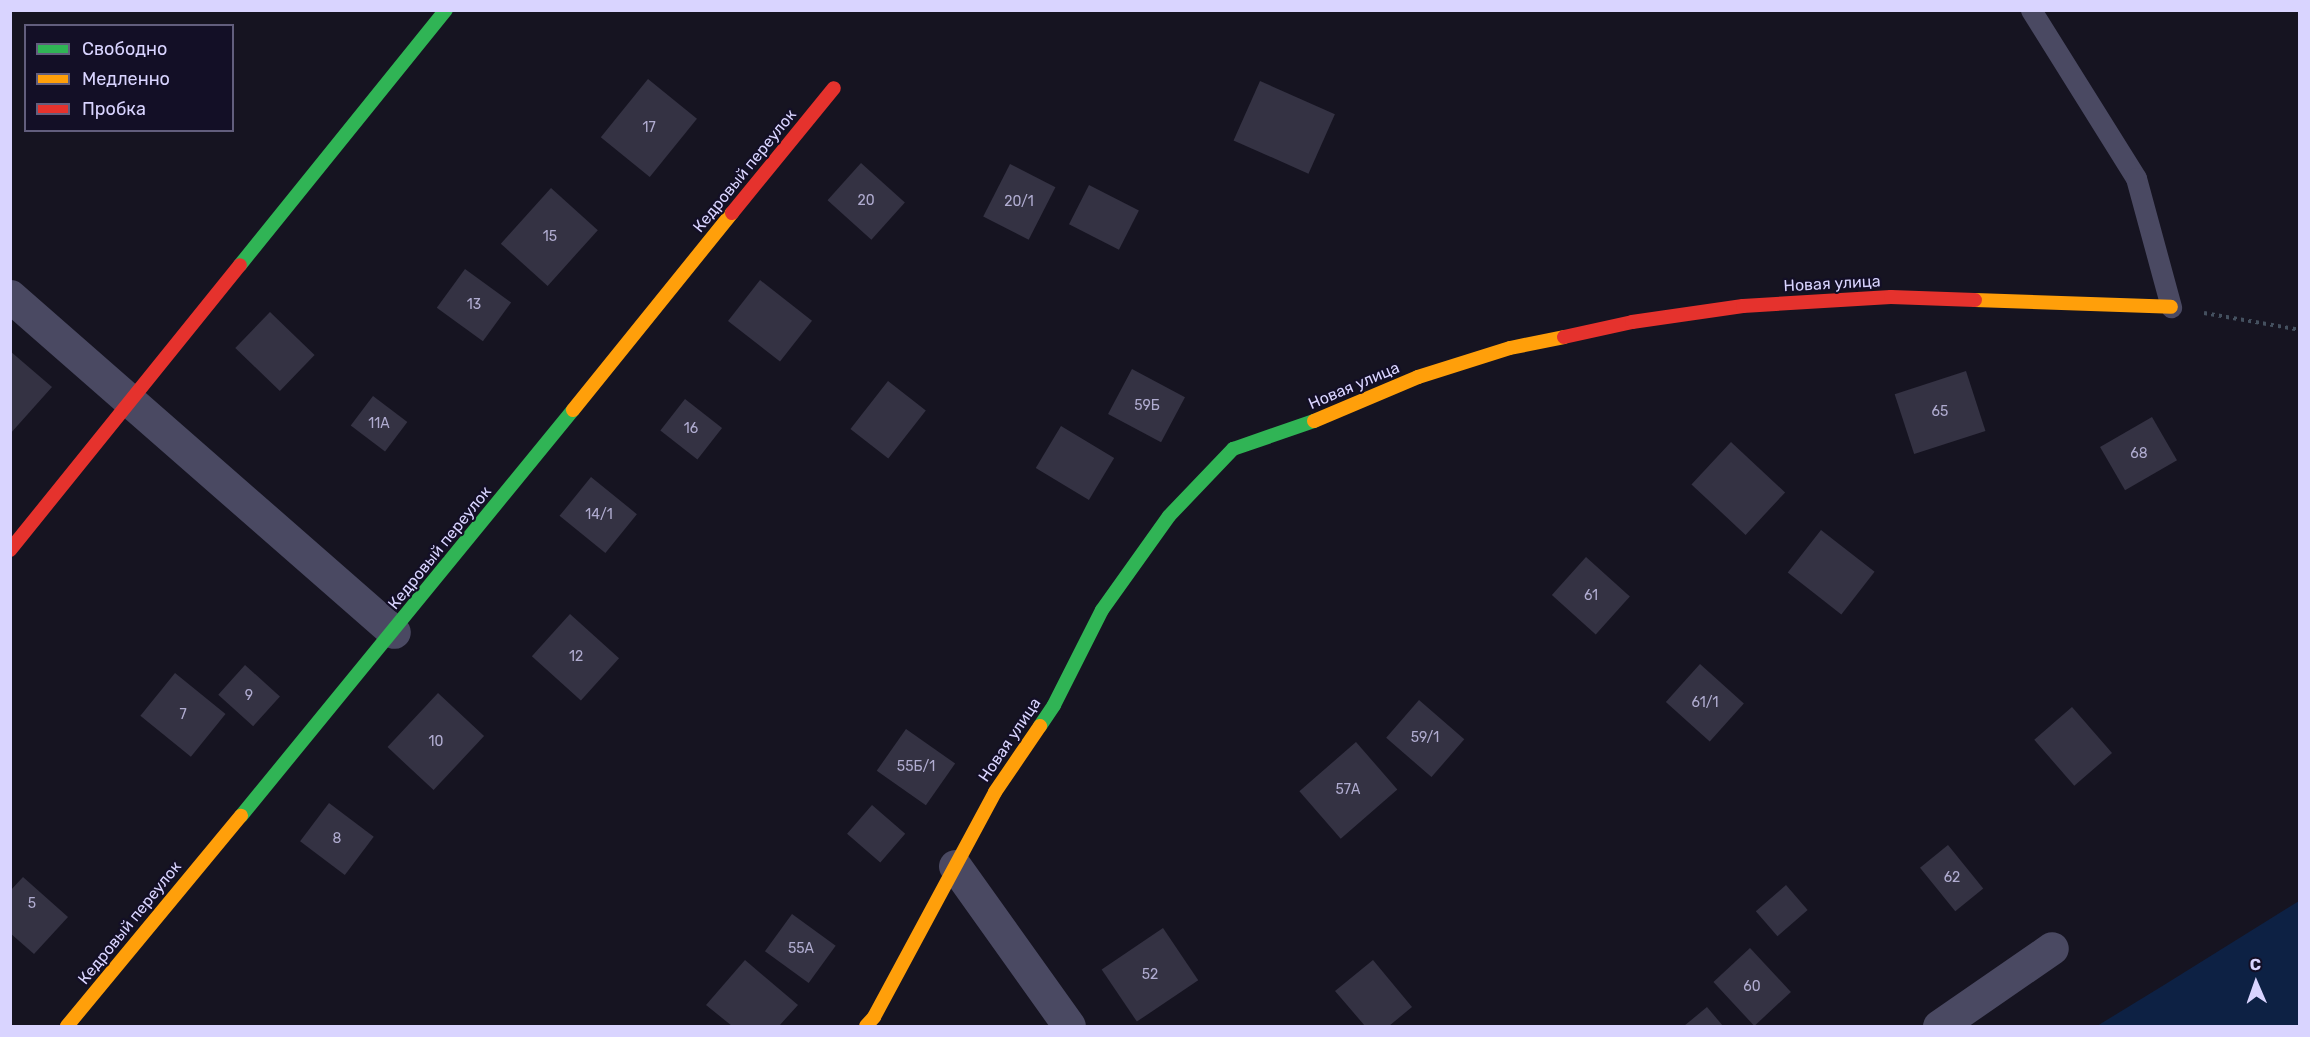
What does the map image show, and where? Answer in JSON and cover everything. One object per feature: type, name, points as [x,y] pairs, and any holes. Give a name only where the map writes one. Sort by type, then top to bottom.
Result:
[{"type":"street","points":[[10,550],[132,402],[382,87],[446,10]]},
{"type":"street","name":"Кедровый переулок","points":[[67,1026],[393,632],[834,88]]},
{"type":"street","points":[[10,296],[393,632]]},
{"type":"street","name":"Новая улица","points":[[866,1026],[874,1017],[995,792],[1054,705],[1102,610],[1169,516],[1233,449],[1320,419],[1438,371],[1510,348],[1632,322],[1743,306],[1891,297],[2171,308]]},
{"type":"street","points":[[955,866],[1069,1026]]},
{"type":"street","points":[[1939,1026],[2052,948]]},
{"type":"lane","points":[[2031,10],[2136,178],[2171,308]]},
{"type":"path","points":[[2171,308],[2300,330]]},
{"type":"water","points":[[2299,901],[2299,1026],[2097,1026],[2164,985]]},
{"type":"building","points":[[648,79],[697,119],[650,177],[601,137]]},
{"type":"building","points":[[1260,81],[1335,114],[1308,174],[1234,140]]},
{"type":"building","points":[[861,163],[905,202],[871,240],[828,200]]},
{"type":"building","points":[[1010,164],[1055,187],[1029,240],[983,217]]},
{"type":"building","points":[[1089,185],[1139,210],[1119,250],[1069,224]]},
{"type":"building","points":[[551,188],[598,230],[548,286],[501,244]]},
{"type":"building","points":[[465,269],[511,303],[483,341],[437,308]]},
{"type":"building","points":[[760,280],[812,321],[780,362],[728,321]]},
{"type":"building","points":[[270,312],[315,355],[280,391],[235,348]]},
{"type":"building","points":[[10,351],[52,387],[10,434]]},
{"type":"building","points":[[1132,369],[1185,397],[1161,442],[1108,414]]},
{"type":"building","points":[[1966,371],[1985,431],[1914,454],[1895,394]]},
{"type":"building","points":[[888,381],[926,411],[888,459],[850,429]]},
{"type":"building","points":[[373,396],[407,422],[385,451],[351,426]]},
{"type":"building","points":[[685,399],[722,428],[697,459],[660,431]]},
{"type":"building","points":[[2152,417],[2177,460],[2125,490],[2100,447]]},
{"type":"building","points":[[1061,426],[1114,458],[1089,500],[1036,468]]},
{"type":"building","points":[[1731,442],[1785,492],[1746,535],[1691,484]]},
{"type":"building","points":[[591,477],[637,514],[605,553],[560,516]]},
{"type":"building","points":[[1821,530],[1875,572],[1841,614],[1788,573]]},
{"type":"building","points":[[1586,557],[1630,596],[1596,634],[1552,595]]},
{"type":"building","points":[[570,614],[619,658],[581,701],[532,656]]},
{"type":"building","points":[[1700,664],[1744,703],[1710,741],[1666,702]]},
{"type":"building","points":[[245,665],[280,696],[253,726],[218,695]]},
{"type":"building","points":[[175,673],[226,714],[191,757],[140,716]]},
{"type":"building","points":[[438,693],[484,736],[434,790],[388,747]]},
{"type":"building","points":[[1419,700],[1464,739],[1431,777],[1386,738]]},
{"type":"building","points":[[2072,707],[2112,753],[2074,786],[2034,740]]},
{"type":"building","points":[[906,729],[955,763],[926,805],[877,771]]},
{"type":"building","points":[[1356,742],[1397,790],[1341,839],[1299,791]]},
{"type":"building","points":[[329,803],[374,837],[345,875],[300,841]]},
{"type":"building","points":[[872,805],[905,834],[880,863],[847,834]]},
{"type":"building","points":[[1948,845],[1983,889],[1955,911],[1920,868]]},
{"type":"building","points":[[23,877],[68,917],[34,954],[10,933],[10,891]]},
{"type":"building","points":[[1786,885],[1808,910],[1777,936],[1756,911]]},
{"type":"building","points":[[792,914],[836,946],[809,983],[765,951]]},
{"type":"building","points":[[1163,928],[1198,980],[1137,1022],[1102,969]]},
{"type":"building","points":[[1750,948],[1791,992],[1754,1026],[1713,982]]},
{"type":"building","points":[[745,960],[798,1005],[779,1026],[732,1026],[706,1005]]},
{"type":"building","points":[[1373,960],[1412,1007],[1389,1026],[1365,1026],[1335,991]]},
{"type":"building","points":[[1707,1007],[1723,1026],[1684,1026]]},
{"type":"traffic: fast","points":[[240,265],[446,10]]},
{"type":"traffic: fast","points":[[241,816],[573,410]]},
{"type":"traffic: fast","points":[[1040,726],[1054,705],[1102,610],[1169,516],[1233,449],[1314,421]]},
{"type":"traffic: slow","points":[[573,410],[732,213]]},
{"type":"traffic: slow","points":[[1975,300],[2171,307]]},
{"type":"traffic: slow","points":[[1314,421],[1418,377],[1510,348],[1564,337]]},
{"type":"traffic: slow","points":[[866,1026],[874,1017],[995,792],[1040,726]]},
{"type":"traffic: slow","points":[[67,1026],[241,816]]},
{"type":"traffic: jam","points":[[732,213],[834,88]]},
{"type":"traffic: jam","points":[[10,550],[240,265]]},
{"type":"traffic: jam","points":[[1564,337],[1632,322],[1743,306],[1891,297],[1975,300]]}]
